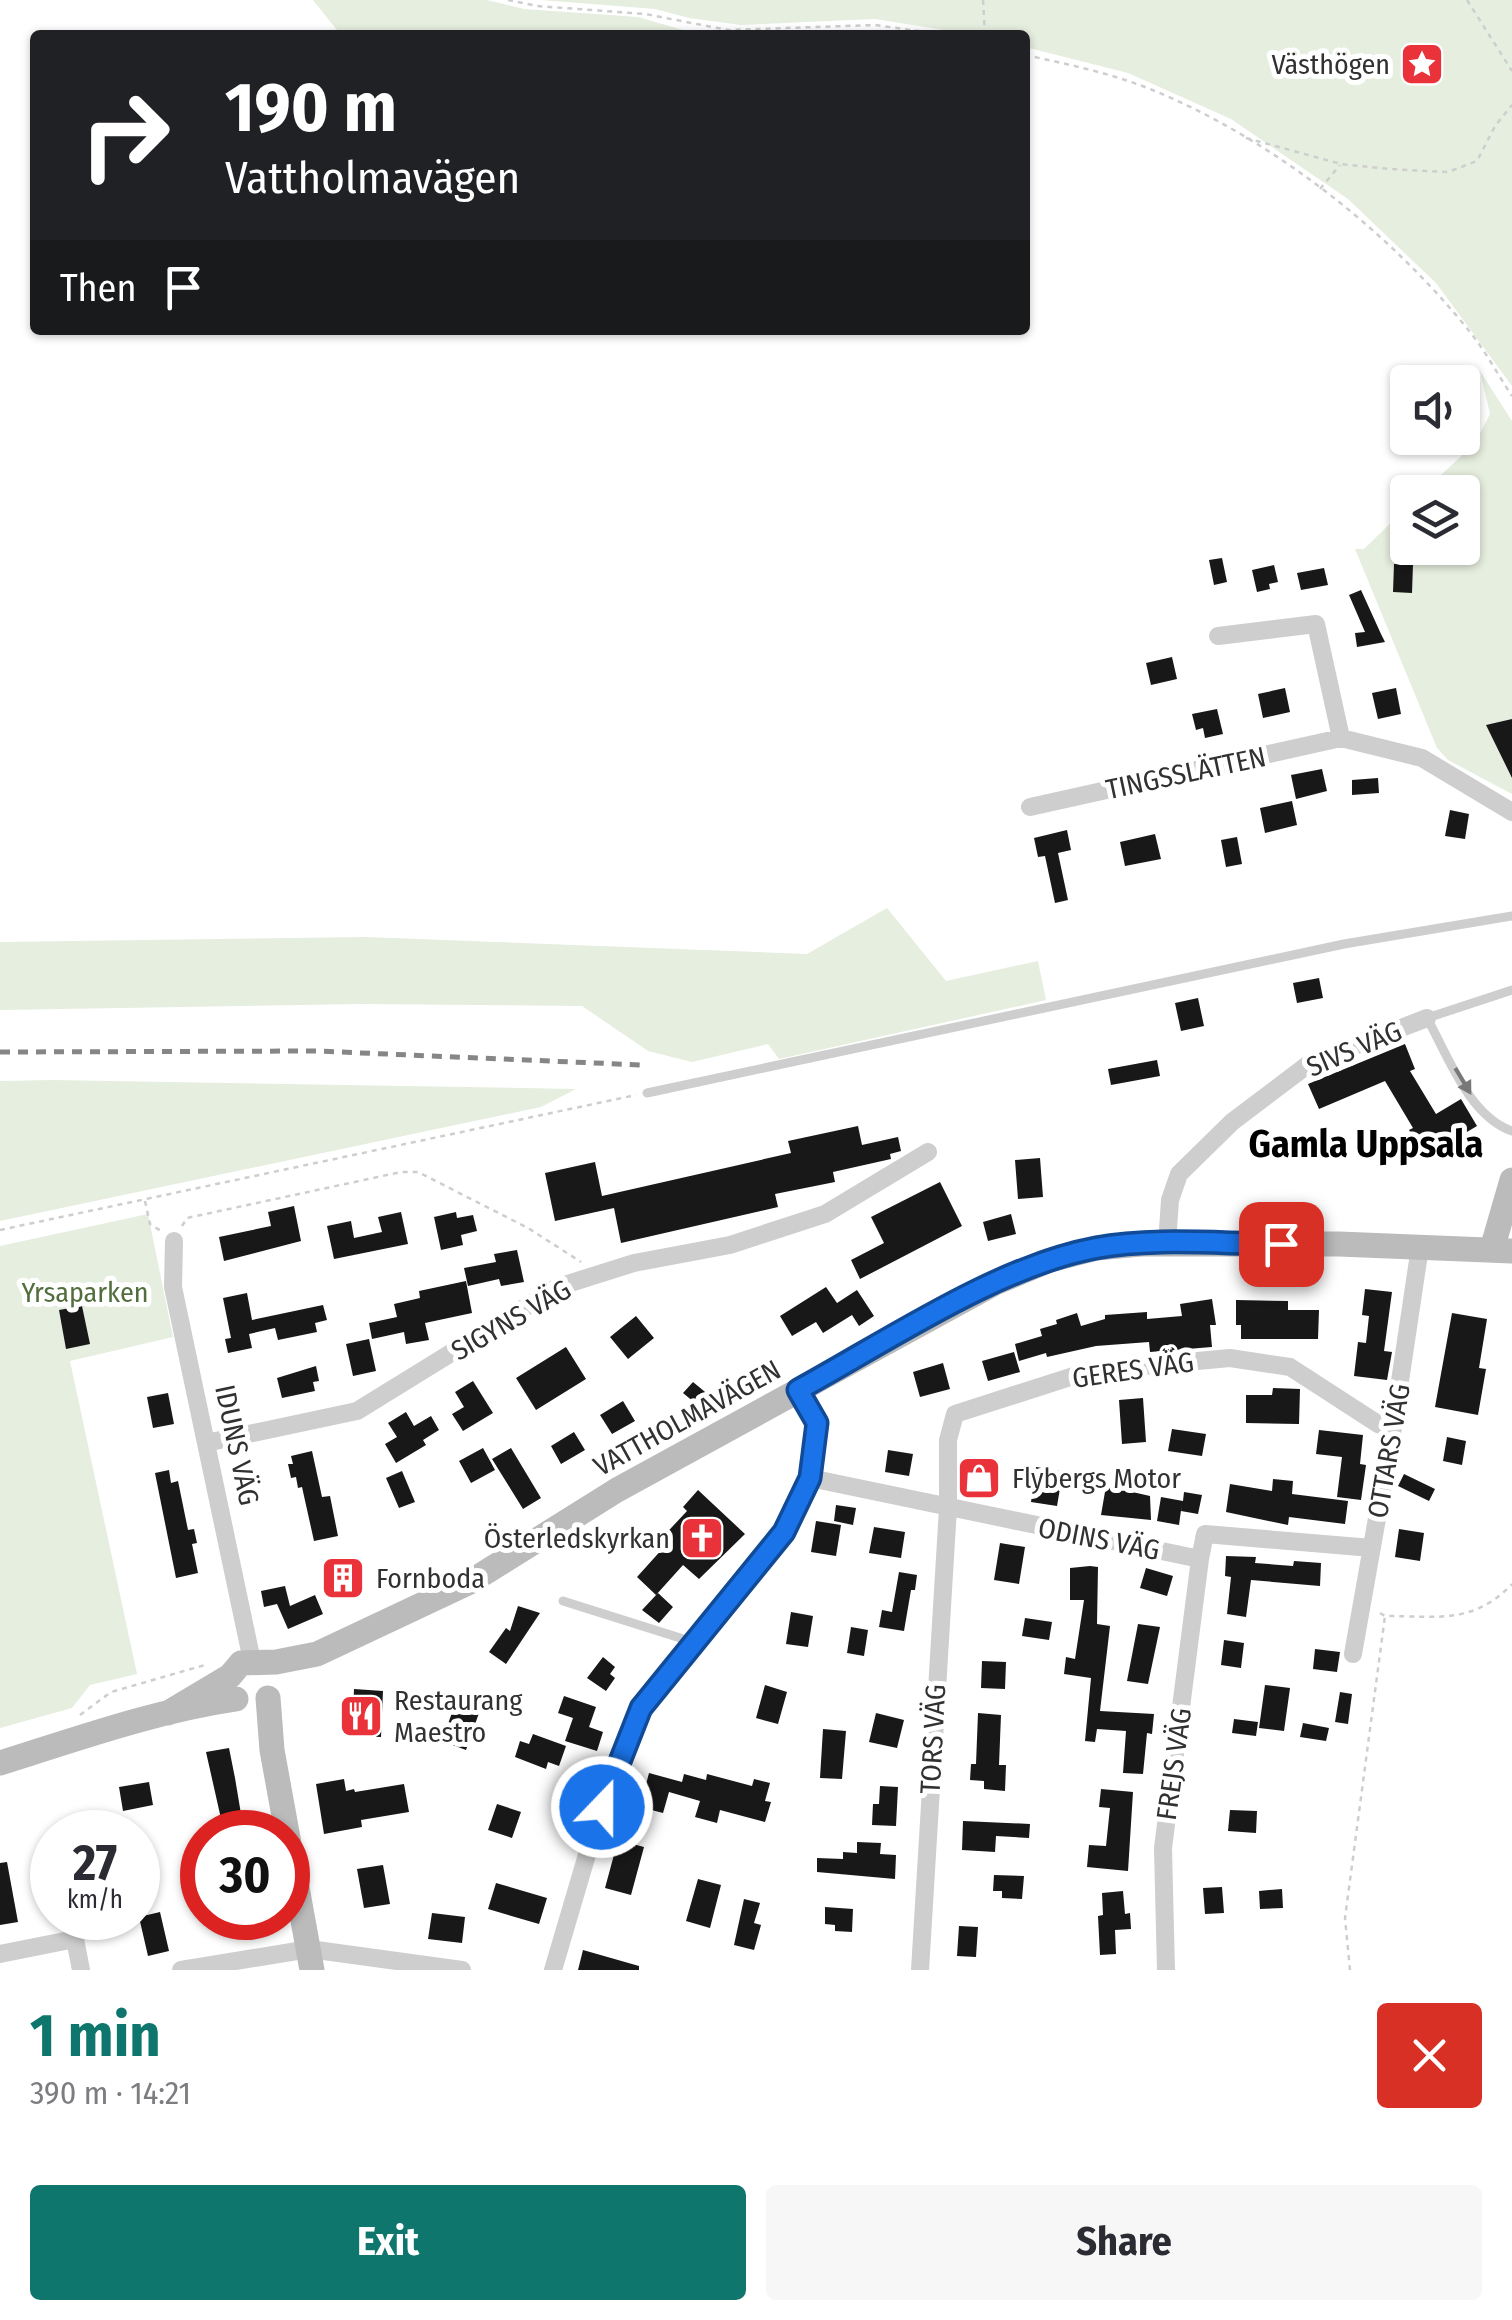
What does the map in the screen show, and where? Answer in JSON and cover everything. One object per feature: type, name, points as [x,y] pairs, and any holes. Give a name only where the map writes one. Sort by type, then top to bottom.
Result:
[{"type":"main road","points":[[1502,1250],[1512,1180]]},
{"type":"main road","name":"VATTHOLMAVÄGEN","points":[[0,1762],[251,1693],[317,1654],[470,1582],[617,1490],[994,1283],[1050,1260],[1097,1248],[1167,1244],[1502,1250]]},
{"type":"main road","name":"VATTHOLMAVÄGEN","points":[[255,1662],[317,1654]]},
{"type":"main road","points":[[255,1662],[272,1675],[251,1693],[272,1750],[311,1959]]},
{"type":"street","points":[[1218,636],[1316,624],[1341,738]]},
{"type":"street","name":"TINGSSLÄTTEN","points":[[1030,807],[1341,738],[1422,758],[1512,812]]},
{"type":"street","name":"SIVS VÄG","points":[[1167,1244],[1170,1200],[1179,1174],[1197,1153],[1266,1094],[1310,1063],[1427,1018]]},
{"type":"street","name":"SIGYNS VÄG","points":[[206,1442],[357,1411],[558,1288],[634,1263],[730,1245],[825,1214],[928,1152]]},
{"type":"street","name":"IDUNS VÄG","points":[[174,1241],[174,1287],[255,1662]]},
{"type":"street","name":"OTTARS VÄG","points":[[1354,1654],[1420,1247]]},
{"type":"street","name":"GERES VÄG","points":[[948,1508],[948,1440],[954,1414],[1090,1371],[1230,1358],[1290,1367],[1378,1424],[1393,1428]]},
{"type":"street","points":[[553,1970],[599,1814],[641,1708],[784,1532],[810,1478],[817,1423],[798,1390]]},
{"type":"street","name":"ODINS VÄG","points":[[810,1478],[1200,1559]]},
{"type":"street","name":"TORS VÄG","points":[[920,1970],[948,1508]]},
{"type":"street","points":[[1200,1559],[1205,1534],[1372,1548]]},
{"type":"street","name":"FREJS VÄG","points":[[1166,1970],[1163,1848],[1200,1559]]},
{"type":"street","points":[[0,1954],[75,1939],[81,1970]]},
{"type":"street","points":[[181,1970],[311,1959],[462,1970]]},
{"type":"lane","points":[[648,1093],[1344,944],[1512,916]]},
{"type":"lane","name":"SIVS VÄG","points":[[1427,1018],[1512,990]]},
{"type":"lane","points":[[1427,1018],[1466,1090],[1496,1126],[1512,1131]]},
{"type":"lane","points":[[563,1602],[692,1642]]},
{"type":"path","points":[[508,0],[537,6],[645,14],[728,30],[875,25],[911,30]]},
{"type":"path","points":[[984,0],[985,30]]},
{"type":"path","points":[[1467,0],[1512,71]]},
{"type":"path","points":[[1030,56],[1095,70],[1149,88],[1243,137],[1320,189],[1391,246],[1426,282],[1472,334],[1512,396]]},
{"type":"path","points":[[1243,137],[1341,164],[1448,172],[1477,161],[1512,105]]},
{"type":"path","points":[[1320,189],[1341,164]]},
{"type":"path","points":[[0,1230],[648,1093]]},
{"type":"path","points":[[174,1241],[187,1218],[401,1172],[418,1172],[528,1228],[599,1274]]},
{"type":"path","points":[[145,1200],[150,1224]]},
{"type":"path","points":[[1364,1595],[1385,1616],[1466,1615],[1497,1600],[1512,1584]]},
{"type":"path","points":[[1350,1970],[1345,1918],[1385,1616]]},
{"type":"path","points":[[80,1715],[111,1692],[206,1665]]},
{"type":"green space","points":[[313,0],[487,0],[524,9],[638,17],[683,30],[337,30]]},
{"type":"green space","points":[[541,0],[1512,0],[1512,386],[1436,283],[1348,199],[1231,119],[1128,73],[1030,48],[1030,30],[944,30],[875,19],[741,25],[655,9]]},
{"type":"green space","points":[[1480,371],[1512,421],[1512,721],[1486,725],[1512,775],[1512,794],[1448,760],[1437,748],[1355,549],[1364,549],[1390,524],[1390,565],[1480,565],[1480,475],[1441,475],[1462,455],[1480,455],[1480,433],[1490,414]]},
{"type":"green space","points":[[887,908],[946,981],[1038,961],[1046,1000],[779,1059],[768,1044],[692,1062],[648,1051],[582,1006],[361,1004],[0,1010],[0,942],[366,937],[807,954]]},
{"type":"green space","points":[[0,1081],[576,1089],[541,1107],[0,1221]]},
{"type":"green space","name":"Yrsaparken","points":[[148,1214],[173,1337],[70,1361],[137,1674],[90,1685],[72,1708],[0,1728],[0,1246]]},
{"type":"building","points":[[1222,558],[1227,582],[1214,585],[1209,560]]},
{"type":"building","points":[[1274,565],[1278,582],[1257,592],[1252,570]]},
{"type":"building","points":[[1394,565],[1413,565],[1412,593],[1393,592]]},
{"type":"building","points":[[1324,568],[1328,585],[1301,590],[1297,573]]},
{"type":"building","points":[[1361,590],[1385,642],[1357,647],[1355,633],[1365,632],[1349,595]]},
{"type":"building","points":[[1172,657],[1177,679],[1151,685],[1146,663]]},
{"type":"building","points":[[1285,688],[1290,712],[1263,718],[1258,694]]},
{"type":"building","points":[[1396,688],[1401,714],[1378,719],[1372,693]]},
{"type":"building","points":[[1217,709],[1223,734],[1205,738],[1203,728],[1196,730],[1192,714]]},
{"type":"building","points":[[1512,719],[1512,778],[1486,725]]},
{"type":"building","points":[[1322,769],[1327,791],[1296,799],[1291,775]]},
{"type":"building","points":[[1378,778],[1379,793],[1352,795],[1352,780]]},
{"type":"building","points":[[1292,801],[1297,825],[1265,833],[1260,808]]},
{"type":"building","points":[[1450,810],[1469,814],[1465,839],[1445,836]]},
{"type":"building","points":[[1067,830],[1071,850],[1058,853],[1068,900],[1055,903],[1045,856],[1038,857],[1034,838]]},
{"type":"building","points":[[1155,834],[1161,859],[1125,866],[1120,842]]},
{"type":"building","points":[[1237,837],[1242,864],[1226,867],[1221,840]]},
{"type":"building","points":[[1319,978],[1323,998],[1297,1003],[1293,983]]},
{"type":"building","points":[[1198,998],[1204,1026],[1181,1031],[1175,1003]]},
{"type":"building","points":[[1405,1044],[1415,1069],[1410,1071],[1436,1114],[1461,1099],[1477,1126],[1425,1157],[1385,1081],[1319,1109],[1308,1084]]},
{"type":"building","points":[[1157,1060],[1160,1076],[1111,1085],[1108,1069]]},
{"type":"building","points":[[858,1126],[862,1145],[898,1137],[901,1151],[890,1154],[891,1159],[833,1172],[835,1182],[775,1194],[778,1207],[621,1243],[614,1208],[555,1221],[545,1173],[595,1162],[602,1196],[791,1153],[788,1141]]},
{"type":"building","points":[[1040,1158],[1043,1197],[1018,1199],[1015,1160]]},
{"type":"building","points":[[940,1182],[962,1226],[860,1279],[851,1260],[884,1243],[871,1217]]},
{"type":"building","points":[[294,1206],[301,1241],[224,1261],[219,1237],[271,1226],[268,1212]]},
{"type":"building","points":[[401,1212],[408,1244],[334,1259],[327,1226],[351,1221],[354,1238],[382,1232],[378,1217]]},
{"type":"building","points":[[456,1212],[457,1218],[473,1215],[477,1231],[461,1235],[463,1245],[441,1250],[434,1217]]},
{"type":"building","points":[[1011,1214],[1016,1234],[988,1241],[983,1222]]},
{"type":"building","points":[[517,1250],[524,1282],[501,1286],[499,1279],[468,1286],[464,1268],[496,1262],[494,1254]]},
{"type":"building","points":[[466,1281],[472,1313],[425,1323],[429,1340],[406,1344],[404,1332],[372,1339],[369,1323],[397,1317],[394,1304],[420,1298],[419,1291]]},
{"type":"building","points":[[826,1287],[837,1303],[857,1290],[874,1316],[859,1326],[852,1315],[823,1333],[816,1322],[792,1336],[780,1316]]},
{"type":"building","points":[[1365,1289],[1392,1292],[1384,1351],[1392,1352],[1387,1380],[1354,1376],[1358,1342],[1366,1343],[1369,1316],[1362,1315]]},
{"type":"building","points":[[247,1293],[252,1320],[323,1305],[327,1320],[315,1323],[317,1332],[278,1340],[275,1328],[249,1334],[252,1348],[228,1353],[225,1339],[231,1338],[223,1298]]},
{"type":"building","points":[[1212,1299],[1216,1325],[1210,1325],[1212,1347],[1150,1352],[1149,1342],[1096,1346],[1047,1357],[1046,1353],[1019,1361],[1015,1344],[1042,1336],[1040,1329],[1077,1313],[1081,1326],[1105,1319],[1105,1315],[1147,1312],[1147,1319],[1182,1316],[1180,1304]]},
{"type":"building","points":[[1236,1300],[1288,1301],[1288,1310],[1319,1310],[1318,1339],[1241,1339],[1241,1325],[1236,1325]]},
{"type":"building","points":[[82,1306],[90,1344],[66,1349],[59,1310]]},
{"type":"building","points":[[1452,1313],[1487,1319],[1479,1368],[1486,1369],[1478,1415],[1435,1407]]},
{"type":"building","points":[[636,1316],[654,1338],[628,1359],[610,1337]]},
{"type":"building","points":[[369,1339],[376,1371],[353,1376],[346,1344]]},
{"type":"building","points":[[566,1347],[586,1379],[536,1410],[516,1378]]},
{"type":"building","points":[[1014,1352],[1020,1372],[988,1381],[982,1361]]},
{"type":"building","points":[[943,1363],[950,1389],[920,1397],[913,1372]]},
{"type":"building","points":[[316,1366],[319,1381],[313,1382],[315,1391],[282,1398],[277,1378]]},
{"type":"building","points":[[473,1381],[493,1413],[463,1431],[452,1414],[464,1407],[455,1392]]},
{"type":"building","points":[[693,1382],[710,1396],[719,1385],[730,1394],[711,1416],[683,1393]]},
{"type":"building","points":[[1273,1388],[1300,1389],[1299,1424],[1246,1423],[1246,1395],[1272,1395]]},
{"type":"building","points":[[168,1393],[174,1424],[153,1428],[147,1397]]},
{"type":"building","points":[[1143,1398],[1146,1442],[1122,1444],[1119,1400]]},
{"type":"building","points":[[623,1401],[635,1421],[612,1434],[600,1415]]},
{"type":"building","points":[[406,1412],[414,1426],[431,1416],[439,1430],[423,1440],[426,1445],[396,1463],[385,1444],[397,1437],[388,1423]]},
{"type":"building","points":[[1172,1429],[1206,1434],[1202,1456],[1168,1451]]},
{"type":"building","points":[[1319,1430],[1363,1435],[1360,1464],[1366,1465],[1361,1500],[1337,1497],[1342,1457],[1316,1454]]},
{"type":"building","points":[[574,1432],[585,1450],[561,1464],[551,1446]]},
{"type":"building","points":[[1447,1437],[1466,1441],[1462,1465],[1443,1461]]},
{"type":"building","points":[[483,1448],[495,1470],[471,1483],[459,1461]]},
{"type":"building","points":[[511,1448],[541,1498],[523,1509],[492,1459]]},
{"type":"building","points":[[888,1450],[913,1454],[909,1476],[885,1472]]},
{"type":"building","points":[[312,1451],[322,1497],[330,1496],[338,1536],[314,1541],[302,1487],[298,1488],[296,1477],[291,1478],[288,1464],[293,1464],[291,1456]]},
{"type":"building","points":[[1036,1467],[1063,1471],[1057,1506],[1031,1502]]},
{"type":"building","points":[[169,1470],[171,1483],[178,1481],[188,1530],[194,1529],[197,1543],[192,1544],[198,1573],[176,1578],[155,1473]]},
{"type":"building","points":[[402,1471],[415,1502],[399,1508],[386,1478]]},
{"type":"building","points":[[1404,1474],[1435,1489],[1429,1501],[1398,1486]]},
{"type":"building","points":[[1273,1479],[1293,1481],[1292,1494],[1348,1501],[1345,1524],[1289,1517],[1288,1525],[1226,1512],[1230,1484],[1272,1491]]},
{"type":"building","points":[[1106,1486],[1150,1496],[1151,1520],[1101,1515]]},
{"type":"building","name":"Österledskyrkan","points":[[698,1490],[745,1534],[699,1579],[683,1565],[656,1595],[637,1577],[664,1547],[658,1542],[687,1511],[683,1507]]},
{"type":"building","points":[[1184,1492],[1202,1495],[1198,1514],[1181,1511],[1182,1503],[1179,1525],[1157,1521],[1161,1497],[1183,1501]]},
{"type":"building","points":[[836,1505],[856,1508],[853,1525],[834,1521]]},
{"type":"building","points":[[816,1521],[841,1525],[836,1556],[811,1552]]},
{"type":"building","points":[[874,1527],[905,1532],[901,1558],[869,1553]]},
{"type":"building","points":[[1399,1529],[1424,1533],[1420,1561],[1395,1557]]},
{"type":"building","points":[[1000,1543],[1025,1547],[1019,1584],[994,1580]]},
{"type":"building","points":[[1226,1556],[1256,1557],[1255,1563],[1293,1566],[1294,1561],[1321,1563],[1320,1586],[1251,1580],[1246,1617],[1227,1614],[1231,1577],[1225,1576]]},
{"type":"building","name":"Fornboda","points":[[350,1562],[360,1581],[336,1594],[326,1575]]},
{"type":"building","points":[[1098,1567],[1097,1624],[1110,1626],[1100,1711],[1154,1714],[1152,1734],[1147,1733],[1143,1774],[1123,1773],[1126,1731],[1097,1729],[1095,1742],[1085,1741],[1091,1678],[1064,1674],[1066,1657],[1075,1659],[1084,1600],[1070,1600],[1070,1568]]},
{"type":"building","points":[[1146,1568],[1173,1576],[1167,1596],[1140,1588]]},
{"type":"building","points":[[899,1572],[917,1575],[904,1631],[879,1627],[882,1610],[892,1612]]},
{"type":"building","points":[[285,1586],[290,1606],[315,1595],[323,1614],[288,1629],[277,1604],[264,1607],[261,1591]]},
{"type":"building","points":[[658,1593],[673,1607],[659,1623],[642,1610]]},
{"type":"building","points":[[518,1606],[540,1613],[506,1664],[489,1652],[506,1628],[510,1631]]},
{"type":"building","points":[[791,1612],[813,1616],[808,1647],[786,1644]]},
{"type":"building","points":[[1025,1618],[1052,1622],[1049,1640],[1022,1636]]},
{"type":"building","points":[[1138,1624],[1160,1627],[1148,1684],[1127,1681]]},
{"type":"building","points":[[851,1627],[868,1630],[864,1656],[847,1653]]},
{"type":"building","points":[[1224,1640],[1244,1643],[1241,1668],[1221,1665]]},
{"type":"building","points":[[1315,1649],[1340,1652],[1337,1672],[1313,1669]]},
{"type":"building","points":[[603,1657],[615,1667],[610,1674],[615,1678],[606,1691],[587,1678]]},
{"type":"building","points":[[982,1661],[1006,1662],[1005,1689],[981,1688]]},
{"type":"building","points":[[765,1685],[787,1692],[778,1724],[756,1718]]},
{"type":"building","points":[[1265,1685],[1290,1688],[1284,1731],[1259,1728]]},
{"type":"building","points":[[354,1689],[383,1691],[381,1737],[352,1736]]},
{"type":"building","points":[[1340,1692],[1352,1694],[1348,1724],[1335,1722]]},
{"type":"building","points":[[564,1696],[596,1707],[589,1727],[603,1732],[597,1751],[565,1741],[573,1718],[558,1713]]},
{"type":"building","points":[[455,1704],[479,1713],[466,1750],[442,1741]]},
{"type":"building","points":[[876,1713],[904,1720],[897,1748],[869,1742]]},
{"type":"building","points":[[978,1713],[1001,1715],[999,1765],[1006,1765],[1005,1791],[984,1789],[984,1781],[970,1780],[971,1764],[976,1764]]},
{"type":"building","points":[[1234,1719],[1258,1722],[1256,1736],[1232,1733]]},
{"type":"building","points":[[1303,1723],[1329,1728],[1326,1741],[1300,1737]]},
{"type":"building","points":[[823,1729],[846,1731],[842,1779],[820,1778]]},
{"type":"building","points":[[533,1734],[566,1746],[559,1766],[548,1762],[546,1769],[515,1757],[520,1741],[529,1744]]},
{"type":"building","points":[[229,1748],[240,1810],[219,1810],[206,1752]]},
{"type":"building","points":[[649,1773],[682,1782],[684,1774],[706,1780],[707,1774],[752,1786],[754,1779],[770,1783],[765,1801],[771,1802],[765,1822],[720,1810],[717,1823],[695,1817],[700,1801],[669,1792],[663,1813],[640,1807]]},
{"type":"building","points":[[344,1779],[346,1791],[355,1792],[404,1784],[409,1812],[361,1820],[362,1827],[324,1834],[316,1784]]},
{"type":"building","points":[[149,1782],[153,1805],[123,1810],[119,1787]]},
{"type":"building","points":[[880,1786],[898,1787],[896,1826],[872,1825],[873,1804],[879,1804]]},
{"type":"building","points":[[1101,1789],[1133,1792],[1128,1871],[1087,1867],[1089,1845],[1106,1846],[1110,1808],[1099,1807]]},
{"type":"building","points":[[497,1804],[521,1812],[512,1838],[488,1830]]},
{"type":"building","points":[[1230,1810],[1257,1811],[1256,1833],[1228,1831]]},
{"type":"building","points":[[963,1821],[1030,1824],[1029,1838],[996,1836],[995,1852],[962,1850]]},
{"type":"building","points":[[618,1840],[644,1847],[631,1895],[605,1888]]},
{"type":"building","points":[[857,1842],[881,1843],[880,1854],[896,1855],[895,1879],[817,1872],[817,1858],[843,1859],[843,1852],[857,1853]]},
{"type":"building","points":[[7,1862],[18,1922],[0,1925],[0,1863]]},
{"type":"building","points":[[383,1865],[390,1904],[364,1908],[357,1869]]},
{"type":"building","points":[[994,1875],[1024,1876],[1022,1899],[1002,1898],[1002,1891],[993,1891]]},
{"type":"building","points":[[698,1879],[721,1885],[710,1928],[686,1921]]},
{"type":"building","points":[[496,1883],[547,1898],[539,1924],[488,1909]]},
{"type":"building","points":[[1222,1887],[1224,1913],[1205,1914],[1203,1888]]},
{"type":"building","points":[[1282,1889],[1283,1908],[1260,1909],[1259,1891]]},
{"type":"building","points":[[1123,1891],[1131,1929],[1115,1930],[1116,1954],[1100,1955],[1098,1916],[1103,1915],[1102,1893]]},
{"type":"building","points":[[744,1899],[760,1903],[754,1923],[761,1925],[754,1950],[734,1945]]},
{"type":"building","points":[[825,1907],[853,1909],[852,1932],[835,1931],[835,1925],[825,1924]]},
{"type":"building","points":[[160,1912],[169,1951],[148,1956],[144,1940],[160,1940]]},
{"type":"building","points":[[432,1913],[465,1917],[462,1943],[428,1939]]},
{"type":"building","points":[[959,1926],[978,1927],[976,1957],[957,1956]]},
{"type":"building","points":[[583,1950],[639,1966],[639,1970],[578,1970]]},
{"type":"railway","points":[[0,1052],[316,1051],[642,1065]]},
{"type":"place","name":"Västhögen","points":[[1422,64]]},
{"type":"place","name":"Flybergs Motor","points":[[979,1478]]},
{"type":"place","name":"Österledskyrkan","points":[[702,1538]]},
{"type":"place","name":"Fornboda","points":[[343,1578]]},
{"type":"place","name":"Restaurang Maestro","points":[[361,1716]]},
{"type":"district","name":"Gamla Uppsala","points":[[1366,1144]]},
{"type":"route","points":[[602,1807],[641,1708],[784,1532],[810,1478],[817,1423],[798,1390],[994,1283],[1050,1260],[1097,1248],[1140,1244],[1281,1244]]}]
